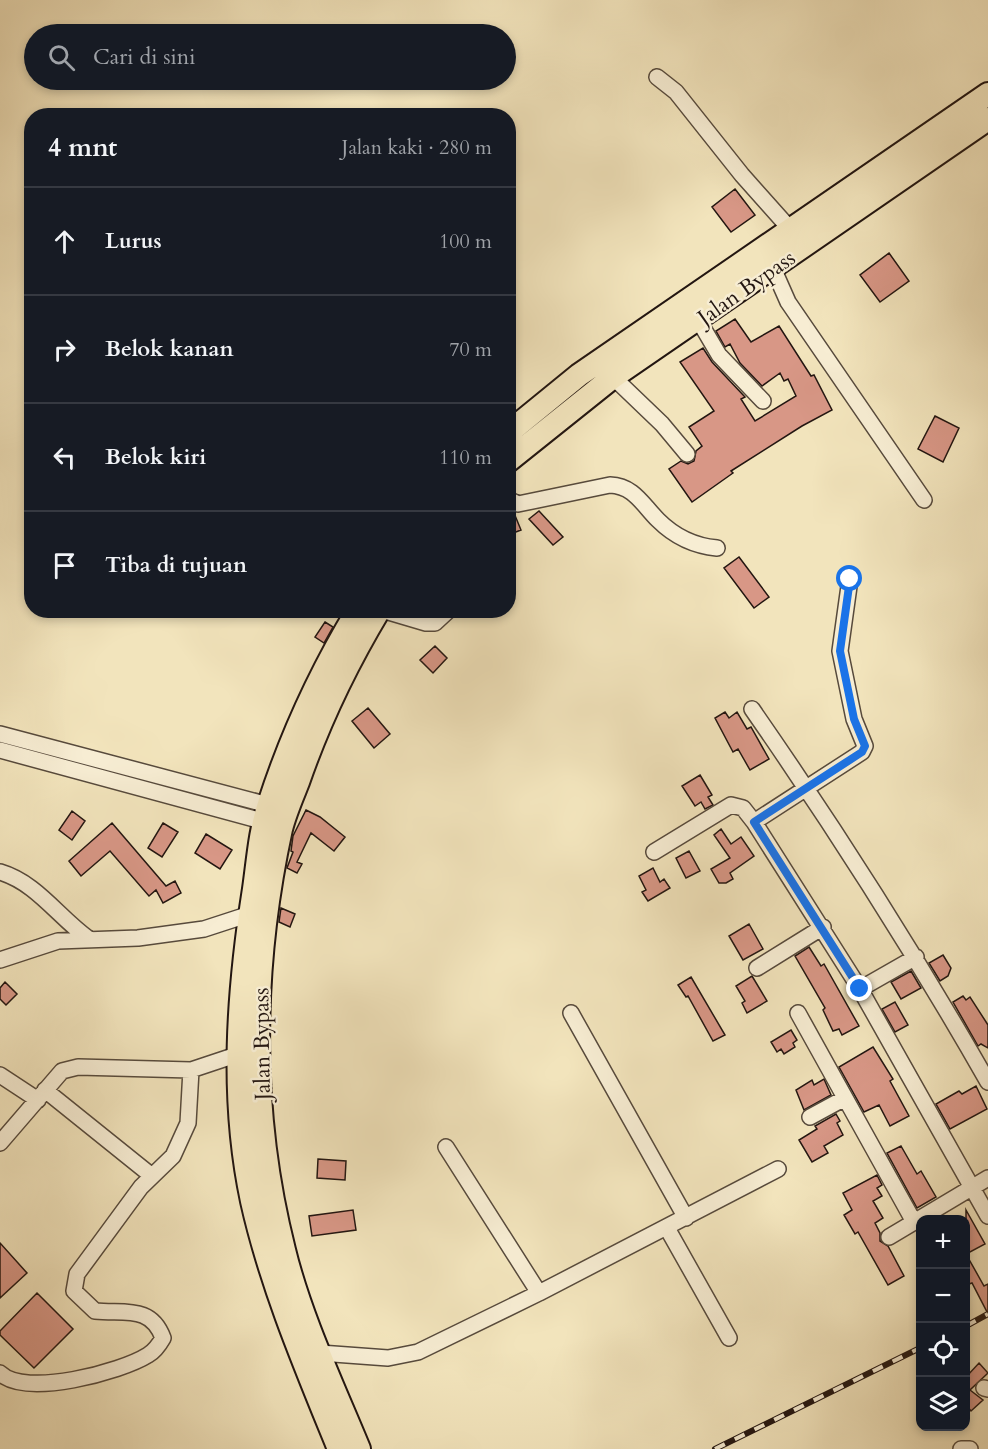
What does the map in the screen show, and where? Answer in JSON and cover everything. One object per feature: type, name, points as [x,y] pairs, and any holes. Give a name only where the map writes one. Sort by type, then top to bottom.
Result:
[{"type":"highway","name":"Jalan Bypass","points":[[516,426],[579,375],[988,94]]},
{"type":"highway","name":"Jalan Bypass","points":[[516,455],[613,377],[699,321],[988,119]]},
{"type":"highway","name":"Jalan Bypass","points":[[339,1449],[299,1351],[268,1259],[252,1200],[244,1152],[239,1054],[243,964],[250,914],[299,723],[353,618]]},
{"type":"highway","name":"Jalan Bypass","points":[[360,1449],[320,1353],[284,1253],[264,1152],[256,1032],[276,816],[355,649],[376,618]]},
{"type":"street","points":[[657,77],[676,92],[742,175],[791,230]]},
{"type":"street","points":[[773,268],[788,302],[924,500]]},
{"type":"street","points":[[699,321],[718,355],[763,401]]},
{"type":"street","points":[[613,377],[662,424],[687,454]]},
{"type":"street","points":[[516,502],[522,504],[610,485],[623,486],[633,492],[659,521],[674,533],[703,547],[717,548]]},
{"type":"street","points":[[754,822],[857,758],[865,746],[854,719],[840,651],[850,579]]},
{"type":"street","points":[[409,618],[426,623],[443,618]]},
{"type":"street","points":[[752,709],[808,790],[916,957],[988,1082]]},
{"type":"street","points":[[0,734],[276,816]]},
{"type":"street","points":[[0,750],[276,816]]},
{"type":"street","points":[[654,852],[731,805],[742,808],[754,822],[823,927],[974,1187],[988,1216]]},
{"type":"street","points":[[0,872],[28,885],[65,922],[89,939]]},
{"type":"street","points":[[0,960],[58,941],[138,938],[204,929],[250,914]]},
{"type":"street","points":[[757,968],[823,927]]},
{"type":"street","points":[[860,989],[916,957]]},
{"type":"street","points":[[571,1013],[686,1218]]},
{"type":"street","points":[[798,1013],[914,1222]]},
{"type":"street","points":[[0,1143],[62,1071],[78,1067],[191,1070],[239,1054]]},
{"type":"street","points":[[0,1373],[5,1377],[26,1383],[73,1381],[140,1360],[158,1347],[163,1338],[153,1318],[145,1314],[95,1311],[74,1291],[77,1274],[152,1176],[173,1156],[188,1123],[191,1070]]},
{"type":"street","points":[[0,1075],[41,1095],[152,1176]]},
{"type":"street","points":[[810,1117],[845,1098]]},
{"type":"street","points":[[446,1147],[539,1293]]},
{"type":"street","points":[[320,1353],[388,1358],[418,1352],[539,1293],[778,1169]]},
{"type":"street","points":[[888,1237],[988,1178]]},
{"type":"street","points":[[667,1227],[729,1338]]},
{"type":"street","points":[[961,1449],[970,1449]]},
{"type":"building","points":[[735,189],[755,215],[731,232],[712,207]]},
{"type":"building","points":[[889,253],[909,281],[880,302],[860,275]]},
{"type":"building","points":[[735,319],[751,342],[779,326],[811,376],[814,375],[832,410],[802,426],[731,471],[733,473],[692,502],[669,469],[681,461],[688,464],[694,461],[696,451],[702,446],[689,427],[714,411],[680,362],[703,348],[712,362],[745,397],[741,399],[755,421],[796,396],[788,379],[784,381],[780,373],[762,386],[740,363],[730,344],[725,347],[716,331]]},
{"type":"building","points":[[935,416],[959,428],[943,462],[918,449]]},
{"type":"building","points":[[539,511],[563,537],[553,545],[529,519]]},
{"type":"building","points":[[516,518],[521,530],[516,532]]},
{"type":"building","points":[[739,557],[769,597],[754,608],[724,568]]},
{"type":"building","points":[[325,622],[333,627],[324,643],[315,637]]},
{"type":"building","points":[[435,646],[447,658],[433,673],[420,660]]},
{"type":"building","points":[[368,708],[390,734],[374,748],[352,721]]},
{"type":"building","points":[[725,712],[729,718],[737,712],[747,729],[751,727],[769,759],[750,770],[738,749],[733,752],[715,718]]},
{"type":"building","points":[[700,775],[712,795],[708,797],[713,805],[705,809],[701,802],[695,806],[682,786]]},
{"type":"building","points":[[306,810],[320,817],[345,837],[334,851],[311,833],[297,862],[302,864],[297,873],[287,868],[293,852],[291,851],[293,836]]},
{"type":"building","points":[[72,811],[85,821],[72,840],[59,830]]},
{"type":"building","points":[[112,823],[166,886],[175,881],[181,893],[163,903],[156,890],[149,896],[110,851],[81,876],[69,861]]},
{"type":"building","points":[[163,823],[178,832],[162,857],[148,848]]},
{"type":"building","points":[[721,829],[731,844],[741,837],[754,856],[730,873],[733,879],[726,883],[719,883],[711,869],[730,858],[714,835]]},
{"type":"building","points":[[206,834],[232,850],[220,869],[195,853]]},
{"type":"building","points":[[689,851],[700,871],[686,878],[676,858]]},
{"type":"building","points":[[653,868],[660,882],[664,879],[670,888],[648,901],[642,892],[646,890],[639,876]]},
{"type":"building","points":[[281,908],[295,914],[290,927],[279,922]]},
{"type":"building","points":[[749,924],[763,949],[743,960],[729,936]]},
{"type":"building","points":[[809,947],[821,966],[824,964],[859,1026],[842,1035],[839,1029],[833,1031],[823,1010],[825,1008],[795,956]]},
{"type":"building","points":[[943,955],[951,968],[948,976],[940,981],[929,963]]},
{"type":"building","points":[[911,971],[921,988],[901,999],[891,982]]},
{"type":"building","points":[[752,976],[767,1001],[747,1013],[742,1003],[745,1001],[736,986]]},
{"type":"building","points":[[691,977],[725,1035],[713,1041],[688,996],[686,997],[678,985]]},
{"type":"building","points":[[5,982],[17,994],[6,1005],[0,999],[0,988]]},
{"type":"building","points":[[963,996],[966,1000],[970,997],[988,1025],[988,1048],[981,1044],[978,1046],[953,1002]]},
{"type":"building","points":[[895,1002],[908,1025],[895,1032],[882,1009]]},
{"type":"building","points":[[791,1030],[797,1040],[793,1043],[795,1047],[784,1054],[781,1049],[777,1052],[771,1042]]},
{"type":"building","points":[[873,1047],[893,1079],[890,1081],[909,1116],[890,1126],[879,1105],[864,1112],[839,1067]]},
{"type":"building","points":[[824,1079],[831,1095],[804,1110],[796,1090],[812,1080],[814,1085]]},
{"type":"building","points":[[976,1086],[987,1109],[950,1129],[936,1104],[959,1091],[962,1094]]},
{"type":"building","points":[[836,1114],[840,1121],[837,1123],[843,1135],[824,1146],[828,1153],[812,1162],[799,1140],[817,1129],[815,1126]]},
{"type":"building","points":[[901,1146],[917,1174],[921,1171],[936,1197],[917,1208],[887,1153]]},
{"type":"building","points":[[318,1159],[346,1161],[345,1180],[317,1178]]},
{"type":"building","points":[[877,1175],[882,1185],[877,1188],[882,1196],[873,1201],[883,1218],[875,1223],[880,1233],[880,1241],[888,1246],[904,1276],[888,1285],[858,1232],[855,1234],[844,1215],[852,1210],[843,1193]]},
{"type":"building","points":[[353,1210],[356,1230],[312,1236],[309,1216]]},
{"type":"building","points":[[970,1217],[985,1244],[970,1252]]},
{"type":"building","points":[[0,1243],[27,1273],[0,1298]]},
{"type":"building","points":[[970,1261],[984,1286],[988,1284],[988,1314],[972,1283],[970,1284]]},
{"type":"building","points":[[37,1293],[73,1329],[34,1368],[0,1335],[0,1331]]},
{"type":"building","points":[[979,1363],[988,1373],[970,1390],[970,1373]]},
{"type":"building","points":[[970,1390],[983,1400],[970,1410]]},
{"type":"railway","points":[[970,1324],[988,1314]]},
{"type":"railway","points":[[715,1449],[916,1350]]},
{"type":"route","points":[[850,579],[840,651],[854,719],[865,746],[857,758],[754,822],[823,927],[860,989]]}]
